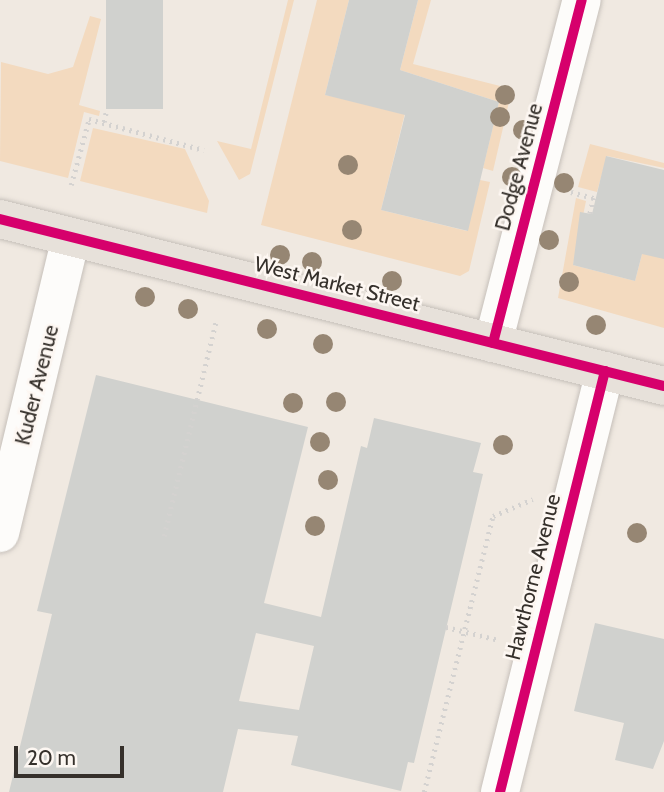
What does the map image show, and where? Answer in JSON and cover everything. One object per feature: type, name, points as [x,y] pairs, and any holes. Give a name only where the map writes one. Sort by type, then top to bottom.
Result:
[{"type":"main road","name":"West Market Street","points":[[0,219],[664,386]]},
{"type":"street","name":"Dodge Avenue","points":[[493,343],[582,0]]},
{"type":"street","name":"Kuder Avenue","points":[[0,533],[71,237]]},
{"type":"street","name":"Hawthorne Avenue","points":[[500,792],[605,371]]},
{"type":"path","points":[[104,122],[106,112]]},
{"type":"path","points":[[71,185],[89,119],[204,150]]},
{"type":"path","points":[[571,192],[594,198],[590,214]]},
{"type":"path","points":[[164,536],[216,321]]},
{"type":"path","points":[[424,792],[493,516],[537,498]]},
{"type":"path","points":[[446,627],[503,641]]},
{"type":"shaded area","points":[[288,0],[294,0],[250,174],[239,180],[217,141],[251,149]]},
{"type":"shaded area","points":[[317,0],[349,0],[325,95],[406,109],[381,210],[467,231],[480,180],[490,182],[469,271],[460,276],[261,225]]},
{"type":"shaded area","points":[[418,0],[431,0],[413,64],[512,89],[493,171],[483,168],[499,102],[400,70]]},
{"type":"shaded area","points":[[90,16],[101,19],[79,105],[100,111],[99,116],[84,112],[68,178],[0,161],[1,62],[48,74],[73,67]]},
{"type":"shaded area","points":[[93,128],[185,149],[209,201],[207,213],[80,181]]},
{"type":"shaded area","points":[[590,144],[664,163],[664,168],[607,156],[597,192],[578,187]]},
{"type":"shaded area","points":[[576,198],[586,201],[573,265],[635,281],[642,254],[664,251],[664,328],[558,298]]},
{"type":"building","points":[[106,0],[163,0],[163,109],[106,109]]},
{"type":"building","points":[[349,0],[418,0],[400,70],[499,102],[468,231],[381,210],[405,115],[325,95]]},
{"type":"building","points":[[606,156],[664,170],[664,259],[642,254],[635,281],[573,265],[580,212],[592,214]]},
{"type":"building","points":[[96,375],[308,427],[264,603],[321,617],[361,446],[367,448],[374,418],[481,443],[473,472],[483,474],[414,763],[408,762],[401,791],[291,765],[298,736],[238,729],[223,792],[9,792],[52,614],[37,611]],"holes":[[[256,633],[314,646],[299,710],[239,701]]]},
{"type":"building","points":[[595,623],[664,639],[664,741],[653,769],[615,760],[624,723],[574,711]]},
{"type":"cycle path","points":[[493,343],[582,0]]},
{"type":"cycle path","points":[[0,219],[664,386]]},
{"type":"cycle path","points":[[500,792],[605,371]]}]
